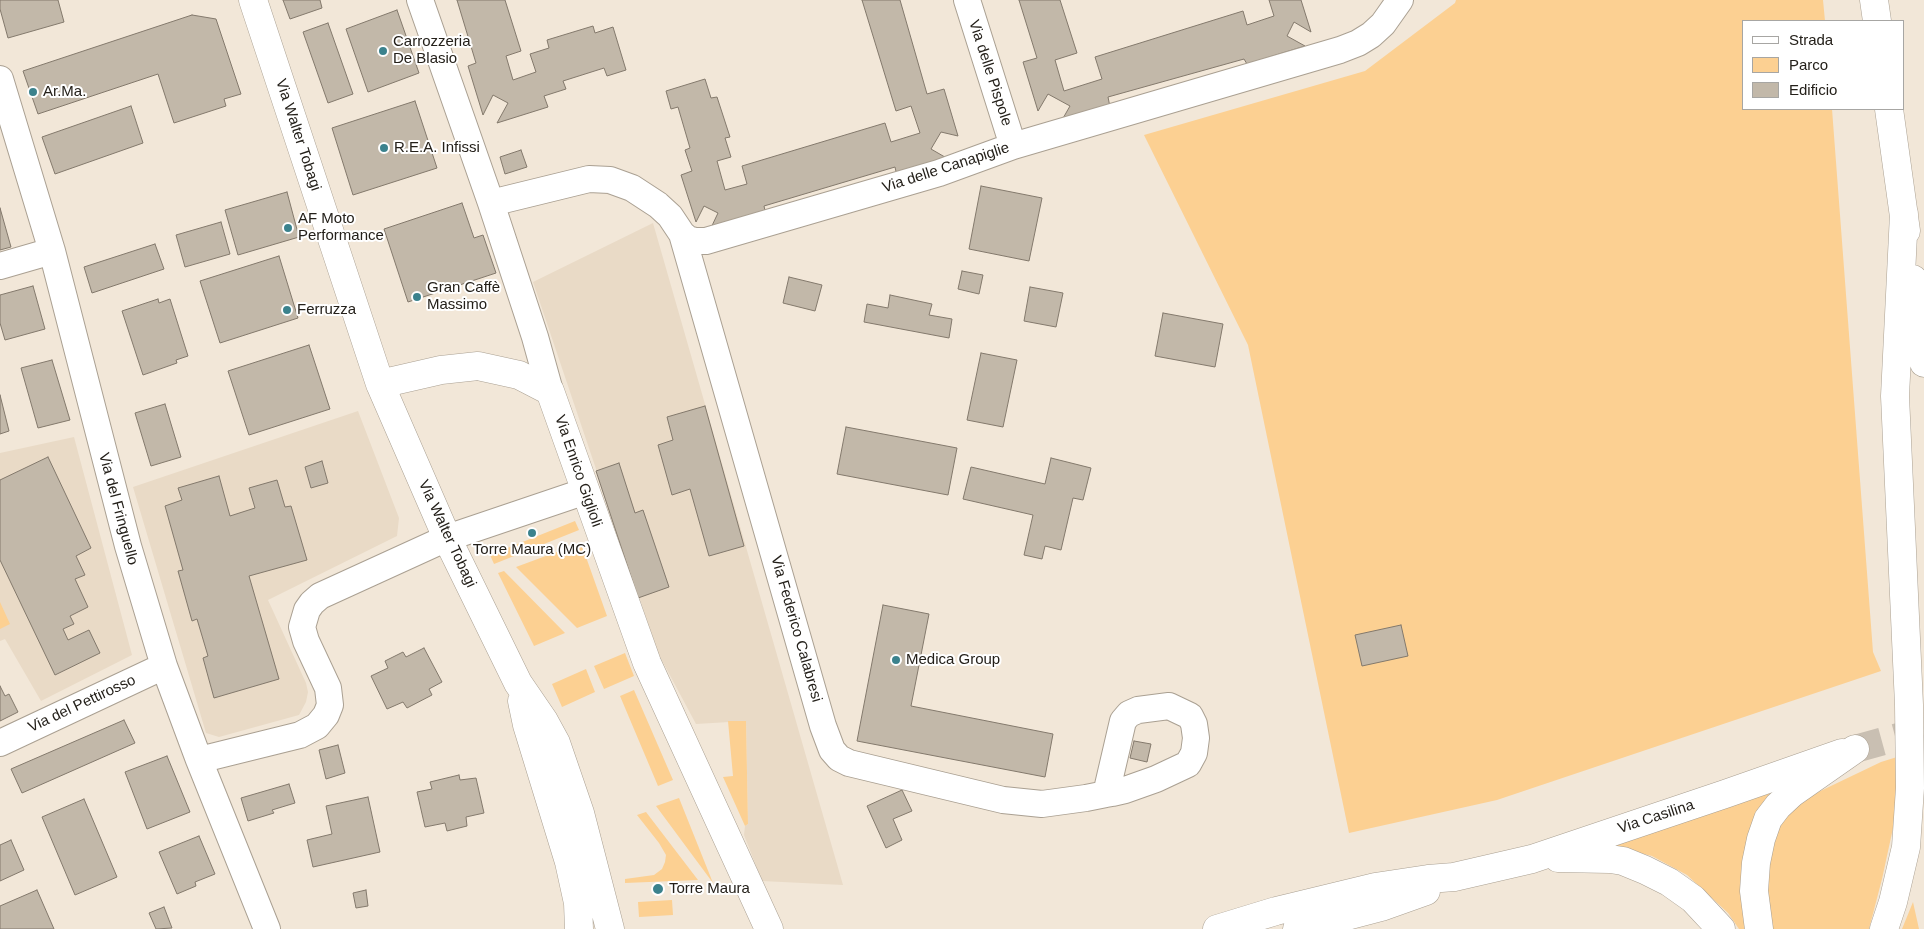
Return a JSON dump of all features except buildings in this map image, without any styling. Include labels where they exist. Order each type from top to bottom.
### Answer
[{"type":"main road","name":"Via Walter Tobagi","points":[[253,0],[380,384],[447,538],[518,683],[544,721],[556,743],[580,813],[610,929]]},
{"type":"main road","points":[[1874,0],[1877,20]]},
{"type":"main road","points":[[1889,110],[1924,363]]},
{"type":"main road","points":[[1884,929],[1893,902],[1906,847],[1910,788],[1909,714],[1895,396],[1904,214]]},
{"type":"main road","points":[[380,384],[441,370],[478,366],[518,375],[550,391]]},
{"type":"main road","name":"Via Enrico Giglioli","points":[[550,391],[647,663],[769,929]]},
{"type":"main road","name":"Via Walter Tobagi","points":[[518,683],[527,725],[569,862],[578,904],[579,929]]},
{"type":"main road","name":"Via Casilina","points":[[1297,929],[1401,900],[1454,877],[1532,859],[1855,749],[1783,800],[1768,819],[1756,863],[1754,891],[1759,929]]},
{"type":"main road","points":[[1532,859],[1602,858],[1633,865],[1657,875],[1681,890],[1700,906],[1721,929]]},
{"type":"main road","name":"Via Casilina","points":[[1217,929],[1276,911],[1375,887],[1428,878],[1454,877]]},
{"type":"street","name":"Via Enrico Giglioli","points":[[420,0],[491,203],[535,338],[550,391]]},
{"type":"street","name":"Via delle Pispole","points":[[967,0],[1013,146]]},
{"type":"street","name":"Via delle Canapiglie","points":[[682,234],[692,241],[708,240],[939,173],[1013,146],[1340,50],[1358,43],[1371,35],[1383,24],[1400,0]]},
{"type":"street","name":"Via del Fringuello","points":[[0,79],[52,251],[128,546],[164,666],[198,760],[267,929]]},
{"type":"street","points":[[491,203],[589,179],[610,180],[632,188],[658,205],[675,222],[682,234]]},
{"type":"street","name":"Via Federico Calabresi","points":[[682,234],[823,726],[832,750],[839,758],[848,763],[1015,802],[1042,804],[1106,794]]},
{"type":"street","points":[[0,266],[52,251]]},
{"type":"street","points":[[198,760],[300,735],[320,723],[326,715],[330,696],[303,634],[304,618],[312,603],[330,590],[447,538],[586,491]]},
{"type":"street","name":"Via del Pettirosso","points":[[0,743],[164,666]]},
{"type":"shaded area","points":[[653,223],[843,885],[762,881],[744,835],[745,826],[748,824],[746,721],[696,724],[658,653],[533,282]]},
{"type":"shaded area","points":[[358,411],[399,518],[397,536],[268,600],[306,683],[308,692],[306,702],[299,715],[219,737],[206,733],[133,487]]},
{"type":"shaded area","points":[[74,437],[132,655],[41,701],[5,639],[0,641],[0,453]]},
{"type":"green space","points":[[1456,0],[1823,0],[1825,20],[1742,20],[1742,110],[1832,110],[1873,652],[1881,671],[1497,800],[1349,833],[1248,345],[1144,135],[1365,71],[1455,3]]},
{"type":"green space","points":[[575,521],[579,530],[494,564],[490,555]]},
{"type":"green space","points":[[581,543],[607,616],[577,628],[516,567]]},
{"type":"green space","points":[[504,571],[565,633],[534,646],[498,573]]},
{"type":"green space","points":[[0,602],[10,624],[0,629]]},
{"type":"green space","points":[[625,653],[634,676],[604,689],[594,666]]},
{"type":"green space","points":[[586,669],[595,692],[562,707],[552,684]]},
{"type":"green space","points":[[634,690],[673,780],[658,786],[620,696]]},
{"type":"green space","points":[[728,721],[746,721],[748,824],[745,826],[723,777],[733,776]]},
{"type":"green space","points":[[1897,757],[1898,805],[1869,929],[1770,929],[1762,888],[1781,816],[1810,796],[1881,762]]},
{"type":"green space","points":[[1777,791],[1745,929],[1739,929],[1728,913],[1687,875],[1652,856],[1604,844]]},
{"type":"green space","points":[[679,798],[713,883],[656,806]]},
{"type":"green space","points":[[646,812],[698,880],[625,883],[625,879],[654,875],[662,869],[665,862],[666,855],[659,843],[637,815]]},
{"type":"green space","points":[[672,900],[673,915],[639,917],[638,902]]},
{"type":"green space","points":[[1913,902],[1919,929],[1902,929]]},
{"type":"tunnel","points":[[1855,749],[1924,730]]},
{"type":"place","name":"Carrozzeria De Blasio","points":[[383,51]]},
{"type":"place","name":"Ar.Ma.","points":[[33,92]]},
{"type":"place","name":"R.E.A. Infissi","points":[[384,148]]},
{"type":"place","name":"AF Moto Performance","points":[[288,228]]},
{"type":"place","name":"Gran Caffè Massimo","points":[[417,297]]},
{"type":"place","name":"Ferruzza","points":[[287,310]]},
{"type":"place","name":"Torre Maura (MC)","points":[[532,533]]},
{"type":"place","name":"Medica Group","points":[[896,660]]},
{"type":"place","name":"Torre Maura","points":[[658,889]]}]
